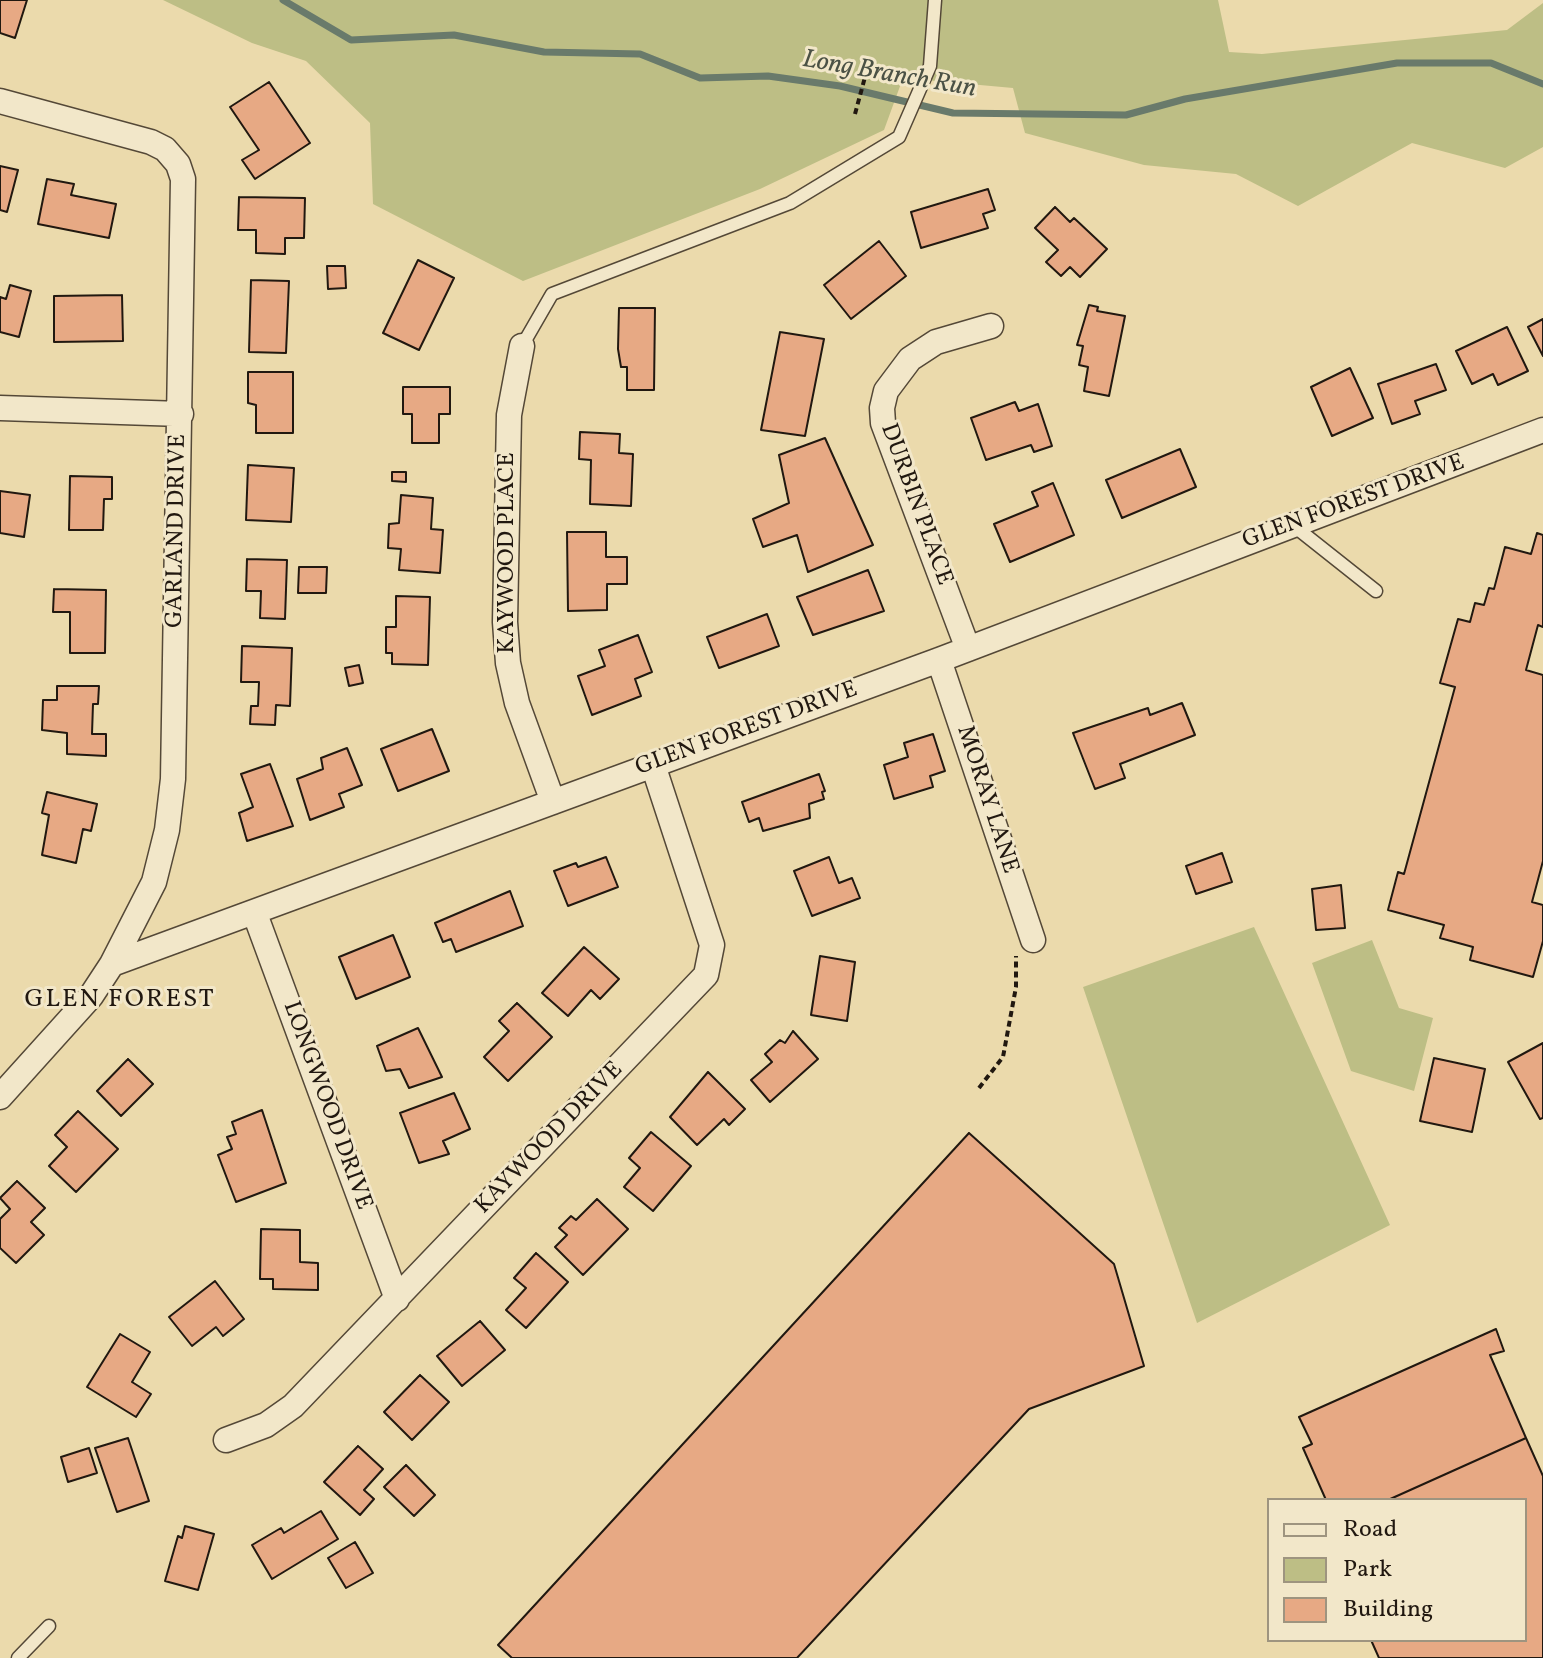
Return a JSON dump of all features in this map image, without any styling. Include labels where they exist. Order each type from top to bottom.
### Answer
[{"type":"street","name":"GARLAND DRIVE","points":[[0,101],[165,149],[178,164],[183,179],[173,779],[167,830],[154,882],[112,964]]},
{"type":"street","name":"DURBIN PLACE","points":[[968,649],[883,423],[882,408],[886,391],[910,359],[936,342],[991,326]]},
{"type":"street","name":"KAYWOOD PLACE","points":[[522,346],[509,415],[505,622],[508,663],[517,703],[553,802]]},
{"type":"street","points":[[0,408],[181,414]]},
{"type":"street","name":"GLEN FOREST DRIVE","points":[[112,964],[255,914],[939,660],[1543,430]]},
{"type":"street","name":"MORAY LANE","points":[[939,660],[1033,940]]},
{"type":"street","name":"KAYWOOD DRIVE","points":[[226,1440],[266,1425],[293,1406],[706,975],[721,963],[712,945],[653,765]]},
{"type":"street","name":"LONGWOOD DRIVE","points":[[255,914],[397,1299]]},
{"type":"street","points":[[0,1097],[91,996],[112,964]]},
{"type":"lane","points":[[522,346],[552,294],[790,203],[899,137],[930,66],[935,0]]},
{"type":"lane","points":[[1294,526],[1376,591]]},
{"type":"lane","points":[[18,1658],[49,1626]]},
{"type":"path","points":[[855,114],[868,66]]},
{"type":"path","points":[[979,1088],[1003,1057],[1016,987],[1016,950],[1033,940]]},
{"type":"green space","points":[[163,0],[1218,0],[1229,52],[1262,54],[1507,30],[1543,3],[1543,147],[1505,168],[1412,143],[1298,206],[1236,174],[1144,165],[1025,133],[1013,88],[903,78],[884,130],[760,189],[523,281],[373,204],[370,123],[306,61],[252,43]]},
{"type":"green space","points":[[1254,927],[1390,1225],[1197,1323],[1083,987]]},
{"type":"green space","points":[[1372,940],[1399,1008],[1433,1018],[1414,1091],[1351,1071],[1312,963]]},
{"type":"building","points":[[0,0],[27,0],[15,38],[0,33]]},
{"type":"building","points":[[269,82],[310,143],[255,179],[242,160],[259,150],[230,107]]},
{"type":"building","points":[[0,166],[18,170],[7,212],[0,210]]},
{"type":"building","points":[[47,179],[74,184],[71,195],[116,204],[109,238],[38,224]]},
{"type":"building","points":[[988,189],[995,210],[983,214],[988,228],[921,248],[911,212]]},
{"type":"building","points":[[239,197],[305,198],[304,238],[285,238],[285,254],[256,253],[256,230],[238,230]]},
{"type":"building","points":[[1055,207],[1070,222],[1074,218],[1107,249],[1080,277],[1070,267],[1061,276],[1046,262],[1058,250],[1035,228]]},
{"type":"building","points":[[879,241],[906,276],[851,319],[824,285]]},
{"type":"building","points":[[418,260],[454,278],[419,350],[383,333]]},
{"type":"building","points":[[327,266],[345,266],[346,288],[328,289]]},
{"type":"building","points":[[251,280],[289,281],[286,353],[249,352]]},
{"type":"building","points":[[10,285],[31,291],[19,337],[0,332],[0,297],[6,299]]},
{"type":"building","points":[[122,295],[123,341],[54,342],[54,296]]},
{"type":"building","points":[[1089,305],[1098,307],[1097,311],[1125,316],[1109,396],[1084,391],[1088,367],[1079,365],[1083,346],[1077,345]]},
{"type":"building","points":[[619,308],[655,308],[654,390],[627,390],[627,367],[621,367],[618,349]]},
{"type":"building","points":[[1543,319],[1543,356],[1528,327]]},
{"type":"building","points":[[1507,327],[1528,371],[1498,385],[1493,374],[1472,384],[1456,351]]},
{"type":"building","points":[[780,332],[824,339],[805,436],[761,430]]},
{"type":"building","points":[[1436,364],[1446,390],[1415,401],[1420,414],[1392,424],[1378,384]]},
{"type":"building","points":[[1350,368],[1373,418],[1332,436],[1311,387]]},
{"type":"building","points":[[248,372],[293,372],[293,433],[256,433],[256,405],[248,403]]},
{"type":"building","points":[[403,387],[450,387],[450,414],[439,414],[439,443],[412,443],[412,414],[403,414]]},
{"type":"building","points":[[1015,402],[1019,411],[1038,404],[1052,446],[1034,452],[1031,445],[986,460],[971,418]]},
{"type":"building","points":[[580,432],[620,434],[619,453],[633,454],[631,506],[590,504],[591,460],[579,459]]},
{"type":"building","points":[[825,438],[873,545],[808,572],[797,535],[763,547],[753,519],[789,503],[779,455]]},
{"type":"building","points":[[1180,449],[1196,487],[1122,518],[1106,480]]},
{"type":"building","points":[[248,465],[294,468],[291,522],[246,520]]},
{"type":"building","points":[[392,472],[406,472],[406,482],[392,481]]},
{"type":"building","points":[[70,476],[112,477],[112,499],[104,499],[103,530],[69,530]]},
{"type":"building","points":[[1053,483],[1074,535],[1010,562],[994,524],[1038,506],[1032,492]]},
{"type":"building","points":[[0,491],[30,495],[24,537],[0,533]]},
{"type":"building","points":[[401,495],[433,498],[431,529],[443,530],[440,573],[399,570],[401,549],[388,548],[389,524],[399,523]]},
{"type":"building","points":[[567,532],[606,532],[606,557],[627,557],[627,584],[607,584],[607,610],[568,611]]},
{"type":"building","points":[[1537,533],[1543,535],[1543,627],[1538,625],[1526,670],[1543,675],[1543,861],[1532,902],[1543,905],[1543,941],[1533,977],[1470,960],[1473,947],[1440,938],[1444,925],[1388,910],[1398,872],[1404,874],[1455,687],[1440,683],[1458,619],[1470,622],[1475,603],[1484,605],[1489,588],[1494,589],[1505,547],[1531,554]]},
{"type":"building","points":[[247,559],[287,560],[285,619],[260,618],[261,591],[246,591]]},
{"type":"building","points":[[299,567],[327,567],[326,593],[298,593]]},
{"type":"building","points":[[868,570],[884,611],[813,635],[797,597]]},
{"type":"building","points":[[54,589],[106,590],[105,653],[70,653],[70,612],[53,612]]},
{"type":"building","points":[[396,596],[430,597],[428,665],[392,664],[392,653],[386,653],[386,627],[396,627]]},
{"type":"building","points":[[767,614],[779,646],[719,668],[707,637]]},
{"type":"building","points":[[638,635],[652,672],[635,679],[641,696],[592,715],[578,676],[605,666],[599,650]]},
{"type":"building","points":[[242,646],[292,648],[290,706],[276,705],[275,725],[250,724],[251,706],[258,706],[259,682],[241,682]]},
{"type":"building","points":[[359,665],[363,683],[349,686],[345,668]]},
{"type":"building","points":[[57,686],[99,686],[98,704],[93,704],[92,734],[106,734],[106,756],[67,754],[67,733],[42,730],[43,700],[57,700]]},
{"type":"building","points":[[1182,703],[1195,735],[1120,764],[1125,778],[1095,789],[1073,733],[1148,708],[1150,715]]},
{"type":"building","points":[[432,729],[449,771],[398,791],[381,749]]},
{"type":"building","points":[[933,734],[945,771],[930,776],[933,787],[894,799],[884,765],[908,757],[904,743]]},
{"type":"building","points":[[347,748],[362,785],[339,794],[344,807],[310,820],[297,779],[323,769],[321,758]]},
{"type":"building","points":[[270,764],[293,826],[247,841],[239,813],[253,807],[241,774]]},
{"type":"building","points":[[819,774],[825,791],[822,792],[824,799],[809,804],[810,818],[763,831],[759,818],[749,822],[742,802]]},
{"type":"building","points":[[47,792],[97,804],[91,831],[83,829],[76,863],[42,855],[49,815],[42,813]]},
{"type":"building","points":[[1222,853],[1232,882],[1196,894],[1186,866]]},
{"type":"building","points":[[606,857],[618,887],[568,906],[554,871]]},
{"type":"building","points":[[829,857],[839,883],[852,878],[860,898],[812,916],[794,871]]},
{"type":"building","points":[[1341,885],[1345,928],[1316,930],[1312,889]]},
{"type":"building","points":[[510,891],[523,926],[456,952],[451,939],[443,942],[435,923]]},
{"type":"building","points":[[393,935],[410,977],[356,999],[339,957]]},
{"type":"building","points":[[584,947],[619,979],[600,999],[591,990],[568,1016],[542,993]]},
{"type":"building","points":[[820,956],[855,962],[847,1021],[811,1015]]},
{"type":"building","points":[[517,1003],[552,1037],[508,1081],[484,1057],[509,1031],[499,1021]]},
{"type":"building","points":[[418,1028],[442,1077],[409,1088],[400,1069],[386,1071],[377,1046]]},
{"type":"building","points":[[793,1031],[818,1059],[770,1102],[751,1080],[772,1062],[765,1054],[780,1040],[785,1043]]},
{"type":"building","points":[[1543,1043],[1543,1118],[1540,1119],[1508,1062]]},
{"type":"building","points":[[1434,1058],[1485,1069],[1472,1132],[1420,1121]]},
{"type":"building","points":[[128,1059],[153,1084],[121,1116],[97,1091]]},
{"type":"building","points":[[708,1072],[745,1109],[729,1125],[724,1119],[697,1145],[670,1117]]},
{"type":"building","points":[[454,1093],[470,1129],[443,1141],[449,1154],[419,1163],[400,1113]]},
{"type":"building","points":[[262,1110],[286,1183],[236,1202],[218,1155],[232,1149],[227,1137],[236,1134],[232,1122]]},
{"type":"building","points":[[78,1111],[118,1149],[76,1192],[49,1166],[67,1147],[55,1135]]},
{"type":"building","points":[[651,1132],[691,1166],[653,1211],[624,1187],[640,1168],[629,1158]]},
{"type":"building","points":[[969,1133],[1114,1264],[1144,1366],[1029,1409],[797,1658],[512,1658],[498,1645]]},
{"type":"building","points":[[17,1181],[45,1208],[31,1222],[44,1235],[16,1263],[0,1248],[0,1219],[10,1209],[0,1198]]},
{"type":"building","points":[[597,1199],[628,1229],[583,1275],[555,1247],[567,1235],[559,1228],[571,1216],[576,1220]]},
{"type":"building","points":[[261,1229],[300,1230],[300,1262],[318,1263],[318,1290],[273,1289],[273,1279],[260,1279]]},
{"type":"building","points":[[536,1253],[568,1282],[526,1328],[506,1310],[526,1288],[514,1278]]},
{"type":"building","points":[[215,1281],[244,1319],[223,1336],[216,1327],[192,1346],[169,1317]]},
{"type":"building","points":[[480,1321],[505,1350],[462,1386],[437,1356]]},
{"type":"building","points":[[1496,1329],[1504,1351],[1490,1355],[1526,1438],[1392,1498],[1325,1498],[1303,1448],[1312,1444],[1299,1417]]},
{"type":"building","points":[[120,1334],[150,1352],[132,1382],[151,1394],[136,1417],[87,1387]]},
{"type":"building","points":[[420,1375],[449,1402],[412,1440],[384,1412]]},
{"type":"building","points":[[128,1438],[149,1501],[117,1512],[95,1448]]},
{"type":"building","points":[[1526,1438],[1543,1476],[1543,1658],[1379,1658],[1372,1642],[1527,1642],[1527,1498],[1392,1498]]},
{"type":"building","points":[[358,1446],[383,1469],[364,1490],[374,1499],[360,1515],[324,1482]]},
{"type":"building","points":[[89,1448],[97,1473],[68,1482],[61,1457]]},
{"type":"building","points":[[406,1465],[435,1495],[414,1516],[384,1487]]},
{"type":"building","points":[[321,1511],[338,1539],[272,1579],[252,1545],[281,1528],[284,1533]]},
{"type":"building","points":[[185,1526],[214,1534],[198,1590],[165,1581],[178,1536],[182,1538]]},
{"type":"building","points":[[355,1542],[373,1573],[346,1588],[328,1558]]},
{"type":"waterway","name":"Long Branch Run","points":[[283,0],[351,40],[454,35],[544,52],[640,54],[700,78],[768,76],[840,86],[953,113],[1126,115],[1185,99],[1397,63],[1491,63],[1543,84]]},
{"type":"district","name":"GLEN FOREST","points":[[120,1001]]}]
